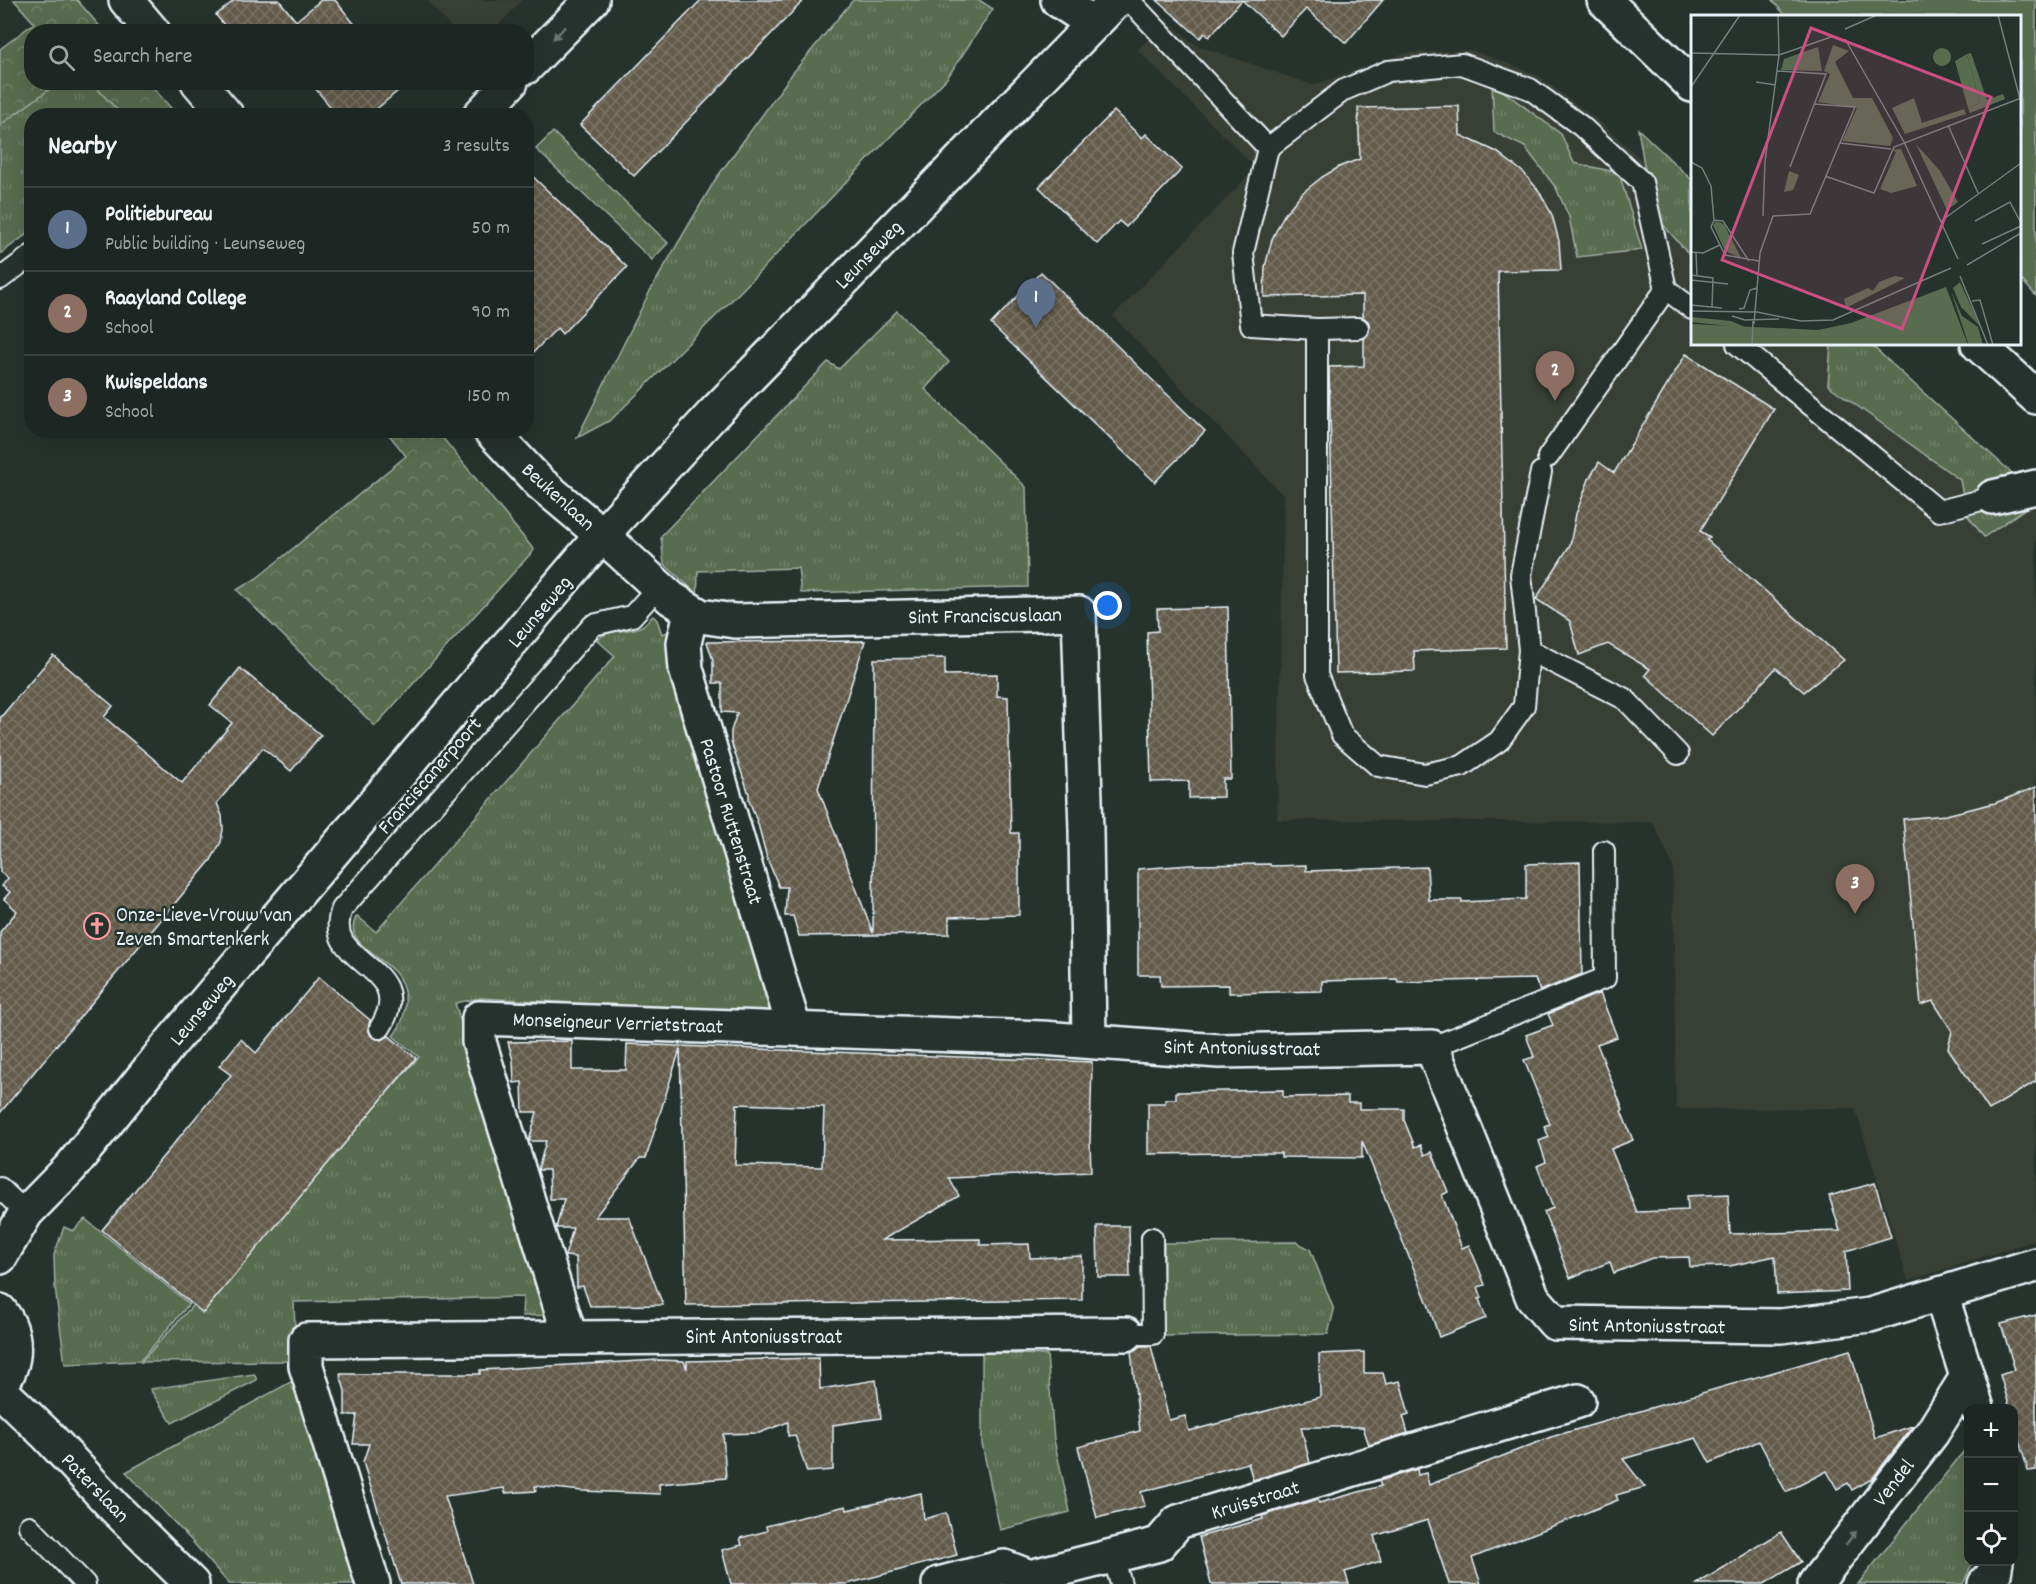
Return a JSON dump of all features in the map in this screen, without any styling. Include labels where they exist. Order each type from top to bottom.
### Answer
[{"type":"street","points":[[126,0],[146,24]]},
{"type":"street","points":[[534,59],[592,0]]},
{"type":"street","points":[[1058,0],[1093,23]]},
{"type":"street","name":"Leunseweg","points":[[0,1257],[26,1213],[71,1167],[169,1045],[602,535],[713,414],[1118,0]]},
{"type":"street","points":[[1604,0],[1691,84]]},
{"type":"street","points":[[204,90],[216,108]]},
{"type":"street","points":[[487,108],[503,90]]},
{"type":"street","points":[[1979,345],[2036,397]]},
{"type":"street","name":"Beukenlaan","points":[[498,438],[540,483],[602,535]]},
{"type":"street","points":[[1993,497],[2036,487]]},
{"type":"street","name":"Sint Franciscuslaan","points":[[602,535],[658,587],[691,612],[709,619],[735,621],[1079,613],[1089,1040]]},
{"type":"street","name":"Pastoor Ruttenstraat","points":[[691,612],[684,643],[687,669],[794,1028]]},
{"type":"street","name":"Monseigneur Verrietstraat","points":[[570,1337],[479,1042],[479,1018],[1089,1040]]},
{"type":"street","name":"Sint Antoniusstraat","points":[[1089,1040],[1219,1051],[1432,1047],[1533,1298],[1556,1323],[1781,1326],[1870,1315],[2036,1265]]},
{"type":"street","points":[[1941,1294],[1976,1404]]},
{"type":"street","points":[[0,1311],[10,1328],[14,1351],[9,1371],[0,1385]]},
{"type":"street","name":"Sint Antoniusstraat","points":[[373,1584],[306,1366],[306,1340],[1126,1334]]},
{"type":"street","name":"Vendel","points":[[1815,1584],[1932,1432],[1966,1377]]},
{"type":"street","name":"Paterslaan","points":[[0,1390],[192,1584]]},
{"type":"street","name":"Kruisstraat","points":[[939,1584],[1004,1567],[1030,1578],[1117,1570],[1159,1544],[1178,1522],[1578,1401]]},
{"type":"street","points":[[1985,1584],[1994,1574],[1995,1566]]},
{"type":"lane","points":[[1129,0],[1268,148]]},
{"type":"lane","points":[[1358,328],[1317,329],[1251,325],[1243,253],[1268,148],[1344,90],[1388,71],[1462,64],[1530,89],[1581,126],[1642,182],[1666,289],[1691,308]]},
{"type":"lane","points":[[0,279],[24,261]]},
{"type":"lane","points":[[1317,329],[1317,675],[1342,735],[1378,766],[1425,774],[1462,766],[1498,741],[1524,706],[1529,650],[1521,575],[1544,465],[1666,289]]},
{"type":"lane","points":[[1738,345],[1939,511],[1993,497]]},
{"type":"lane","name":"Franciscanerpoort","points":[[380,1028],[388,1016],[391,1004],[389,991],[377,973],[350,952],[343,940],[339,918],[342,909],[593,625],[632,615],[658,587]]},
{"type":"lane","points":[[1529,650],[1625,699],[1678,754]]},
{"type":"lane","name":"Sint Antoniusstraat","points":[[1432,1047],[1605,978],[1605,851]]},
{"type":"lane","points":[[0,1188],[26,1213]]},
{"type":"lane","name":"Sint Antoniusstraat","points":[[1126,1334],[1153,1334],[1152,1238]]},
{"type":"lane","points":[[29,1526],[85,1584]]},
{"type":"shaded area","points":[[427,0],[522,0],[500,24],[448,24]]},
{"type":"shaded area","points":[[1166,19],[1196,45],[1313,85],[1405,53],[1472,50],[1537,75],[1600,122],[1691,203],[1691,345],[1852,345],[2036,496],[2036,1240],[1908,1281],[1855,1108],[1676,1109],[1673,866],[1653,822],[1277,820],[1284,496],[1113,316],[1256,168],[1138,50]]},
{"type":"green space","points":[[14,0],[77,0],[98,24],[33,24]]},
{"type":"green space","points":[[853,0],[979,0],[993,9],[947,78],[740,292],[611,420],[577,438],[650,291],[715,180],[792,74]]},
{"type":"green space","points":[[1772,0],[2036,0],[2036,296],[2021,279],[2021,15],[1785,15]]},
{"type":"green space","points":[[24,31],[24,90],[48,90],[0,125],[0,49]]},
{"type":"green space","points":[[1492,83],[1561,134],[1574,163],[1619,173],[1642,250],[1577,257],[1569,217],[1556,188],[1525,147],[1494,132]]},
{"type":"green space","points":[[48,90],[99,90],[115,108],[24,108],[24,236],[0,254],[0,125]]},
{"type":"green space","points":[[99,90],[155,90],[171,108],[115,108]]},
{"type":"green space","points":[[1638,129],[1691,179],[1691,257],[1652,212]]},
{"type":"green space","points":[[553,132],[668,243],[652,260],[536,149]]},
{"type":"green space","points":[[897,311],[949,362],[925,389],[1026,487],[1028,587],[801,593],[798,568],[698,571],[697,603],[693,590],[664,564],[661,536],[828,362],[839,369]]},
{"type":"green space","points":[[1831,345],[1871,345],[2036,495],[2036,501],[1984,537],[1967,515],[1960,480],[1828,385]]},
{"type":"green space","points":[[392,438],[443,438],[534,550],[375,726],[237,590],[257,578],[406,456]]},
{"type":"green space","points":[[653,616],[662,634],[673,630],[776,1014],[481,998],[455,1003],[549,1315],[522,1316],[523,1297],[294,1302],[296,1361],[141,1362],[419,1057],[393,1036],[404,1013],[403,989],[391,968],[359,942],[354,934],[353,926],[357,916],[376,932],[615,656],[597,640],[607,633],[642,626]]},
{"type":"green space","points":[[85,1219],[189,1304],[140,1361],[65,1364],[55,1287],[54,1255],[64,1227],[73,1231]]},
{"type":"green space","points":[[1296,1242],[1310,1249],[1334,1310],[1328,1334],[1163,1336],[1164,1243]]},
{"type":"green space","points":[[982,1353],[1047,1355],[1054,1440],[1070,1512],[1000,1530],[982,1444]]},
{"type":"green space","points":[[254,1374],[257,1380],[172,1423],[150,1389]]},
{"type":"green space","points":[[298,1378],[361,1584],[229,1584],[191,1540],[126,1472]]},
{"type":"green space","points":[[1964,1451],[1964,1566],[1971,1566],[1963,1584],[1858,1584]]},
{"type":"building","points":[[235,0],[279,0],[296,21],[321,0],[335,0],[354,24],[223,24],[216,15]]},
{"type":"building","points":[[701,0],[804,0],[634,176],[580,125]]},
{"type":"building","points":[[1157,0],[1242,0],[1209,37],[1205,33],[1200,38]]},
{"type":"building","points":[[1242,0],[1383,0],[1346,43],[1306,9],[1281,36]]},
{"type":"building","points":[[317,90],[399,90],[378,108],[331,108]]},
{"type":"building","points":[[1459,106],[1460,135],[1497,152],[1524,173],[1539,191],[1552,215],[1559,241],[1561,270],[1498,271],[1506,648],[1414,651],[1415,671],[1336,673],[1329,367],[1364,366],[1364,339],[1370,327],[1368,321],[1363,317],[1363,295],[1264,297],[1265,267],[1272,239],[1284,215],[1301,194],[1322,177],[1341,166],[1360,159],[1358,108]]},
{"type":"building","points":[[1114,111],[1142,138],[1146,134],[1182,169],[1126,227],[1119,221],[1097,244],[1039,187]]},
{"type":"building","points":[[534,178],[627,267],[562,334],[557,328],[534,352]]},
{"type":"building","points":[[1041,272],[1205,431],[1155,482],[991,324]]},
{"type":"building","points":[[1686,354],[1774,409],[1700,531],[1710,537],[1707,540],[1844,660],[1804,692],[1776,668],[1712,736],[1645,675],[1650,669],[1608,644],[1579,655],[1570,621],[1536,599],[1570,545],[1576,514],[1589,479],[1599,462],[1614,473]]},
{"type":"building","points":[[1228,607],[1231,779],[1223,779],[1223,797],[1189,798],[1189,781],[1151,782],[1147,632],[1158,631],[1157,609]]},
{"type":"building","points":[[865,641],[818,788],[873,933],[874,659],[945,658],[945,675],[997,674],[997,696],[1008,697],[1011,833],[1019,833],[1019,915],[949,917],[949,934],[799,936],[793,916],[785,916],[787,887],[779,887],[767,858],[731,742],[731,731],[737,713],[722,712],[722,683],[713,683],[713,660],[707,642]]},
{"type":"building","name":"Onze-Lieve-Vrouw van Zeven Smartenkerk","points":[[53,655],[113,706],[104,717],[182,783],[232,723],[210,705],[240,668],[321,735],[291,771],[263,748],[217,803],[222,816],[223,829],[221,842],[211,860],[0,1113],[0,932],[17,911],[4,899],[10,892],[2,886],[8,878],[0,872],[0,718]]},
{"type":"building","points":[[2036,787],[2036,1081],[1989,1110],[1948,1048],[1952,1031],[1933,1001],[1921,1005],[1903,819],[1946,815],[1995,803]]},
{"type":"building","points":[[1580,862],[1582,974],[1540,991],[1535,979],[1398,982],[1397,979],[1322,981],[1322,991],[1229,993],[1229,985],[1161,986],[1160,975],[1138,975],[1138,869],[1190,865],[1270,864],[1271,866],[1306,865],[1306,871],[1427,867],[1429,900],[1462,900],[1462,902],[1526,899],[1526,864]]},
{"type":"building","points":[[319,977],[370,1020],[368,1029],[371,1036],[381,1040],[389,1036],[416,1058],[203,1313],[102,1230],[231,1075],[219,1066],[241,1039],[256,1053]]},
{"type":"building","points":[[1600,993],[1617,1037],[1597,1044],[1633,1140],[1611,1149],[1637,1212],[1688,1210],[1687,1196],[1728,1194],[1730,1234],[1840,1231],[1829,1196],[1875,1183],[1891,1237],[1846,1251],[1848,1291],[1777,1294],[1775,1256],[1730,1266],[1690,1267],[1689,1257],[1652,1258],[1614,1273],[1610,1262],[1570,1278],[1544,1212],[1553,1208],[1537,1166],[1546,1162],[1539,1141],[1549,1137],[1544,1126],[1550,1124],[1524,1060],[1534,1057],[1526,1035],[1553,1025],[1548,1014]]},
{"type":"building","points":[[572,1041],[572,1070],[626,1070],[627,1044],[1092,1062],[1091,1172],[949,1178],[959,1196],[882,1240],[980,1239],[980,1245],[1029,1244],[1030,1258],[1082,1256],[1082,1300],[686,1305],[680,1049],[646,1158],[640,1158],[595,1217],[629,1217],[663,1305],[590,1306],[583,1286],[577,1287],[576,1257],[565,1256],[573,1228],[556,1228],[564,1199],[550,1199],[549,1170],[538,1170],[546,1141],[529,1141],[537,1112],[523,1112],[522,1082],[514,1083],[513,1060],[508,1042]],"holes":[[[737,1104],[824,1107],[822,1167],[735,1165]]]},
{"type":"building","points":[[1283,1090],[1283,1097],[1348,1096],[1348,1103],[1359,1103],[1359,1109],[1404,1109],[1404,1120],[1415,1147],[1421,1145],[1425,1155],[1432,1152],[1448,1192],[1442,1195],[1462,1248],[1469,1245],[1479,1269],[1485,1285],[1478,1287],[1482,1298],[1479,1299],[1486,1318],[1439,1337],[1428,1304],[1362,1141],[1362,1158],[1281,1157],[1281,1153],[1148,1154],[1148,1103],[1165,1103],[1165,1099],[1176,1099],[1176,1092]]},
{"type":"building","points":[[1097,1226],[1129,1226],[1130,1277],[1098,1277]]},
{"type":"building","points":[[2036,1315],[2036,1470],[2028,1471],[2018,1438],[2018,1404],[2009,1404],[2000,1375],[2015,1370],[2001,1324]]},
{"type":"building","points":[[1140,1346],[1151,1346],[1169,1420],[1185,1416],[1189,1431],[1320,1397],[1319,1354],[1364,1352],[1364,1373],[1383,1373],[1386,1384],[1400,1381],[1409,1414],[1403,1416],[1408,1433],[1369,1445],[1363,1427],[1301,1427],[1310,1463],[1253,1480],[1248,1463],[1141,1492],[1145,1506],[1097,1518],[1078,1447],[1140,1431],[1131,1351]]},
{"type":"building","points":[[1850,1350],[1875,1438],[1913,1426],[1872,1479],[1852,1490],[1848,1483],[1837,1489],[1827,1471],[1786,1492],[1759,1441],[1710,1463],[1696,1438],[1623,1459],[1645,1487],[1616,1495],[1618,1500],[1472,1558],[1481,1584],[1449,1584],[1428,1520],[1374,1536],[1381,1561],[1345,1572],[1349,1584],[1211,1584],[1199,1537],[1263,1519],[1262,1516],[1318,1499],[1319,1503],[1381,1486],[1379,1481],[1417,1469],[1418,1475],[1426,1473],[1429,1485],[1551,1437]]},
{"type":"building","points":[[819,1358],[820,1389],[876,1380],[881,1418],[833,1425],[833,1470],[807,1472],[795,1435],[788,1436],[788,1422],[759,1433],[723,1434],[726,1478],[659,1484],[660,1494],[582,1491],[535,1486],[536,1491],[505,1493],[504,1488],[445,1496],[473,1584],[401,1584],[363,1462],[369,1444],[353,1444],[357,1415],[345,1415],[345,1391],[340,1374],[480,1374],[480,1370],[659,1360],[684,1361],[687,1369],[687,1361]]},
{"type":"building","points":[[921,1493],[924,1519],[946,1513],[957,1555],[847,1584],[731,1584],[722,1550],[742,1545],[740,1538],[767,1531],[766,1526],[846,1506],[847,1510]]},
{"type":"building","points":[[1781,1532],[1801,1562],[1764,1584],[1697,1584]]},
{"type":"place","name":"Politiebureau","points":[[1036,328]]},
{"type":"place","name":"Raayland College","points":[[1555,401]]},
{"type":"place","name":"Kwispeldans","points":[[1855,914]]},
{"type":"place","name":"Onze-Lieve-Vrouw van Zeven Smartenkerk","points":[[97,926]]}]
